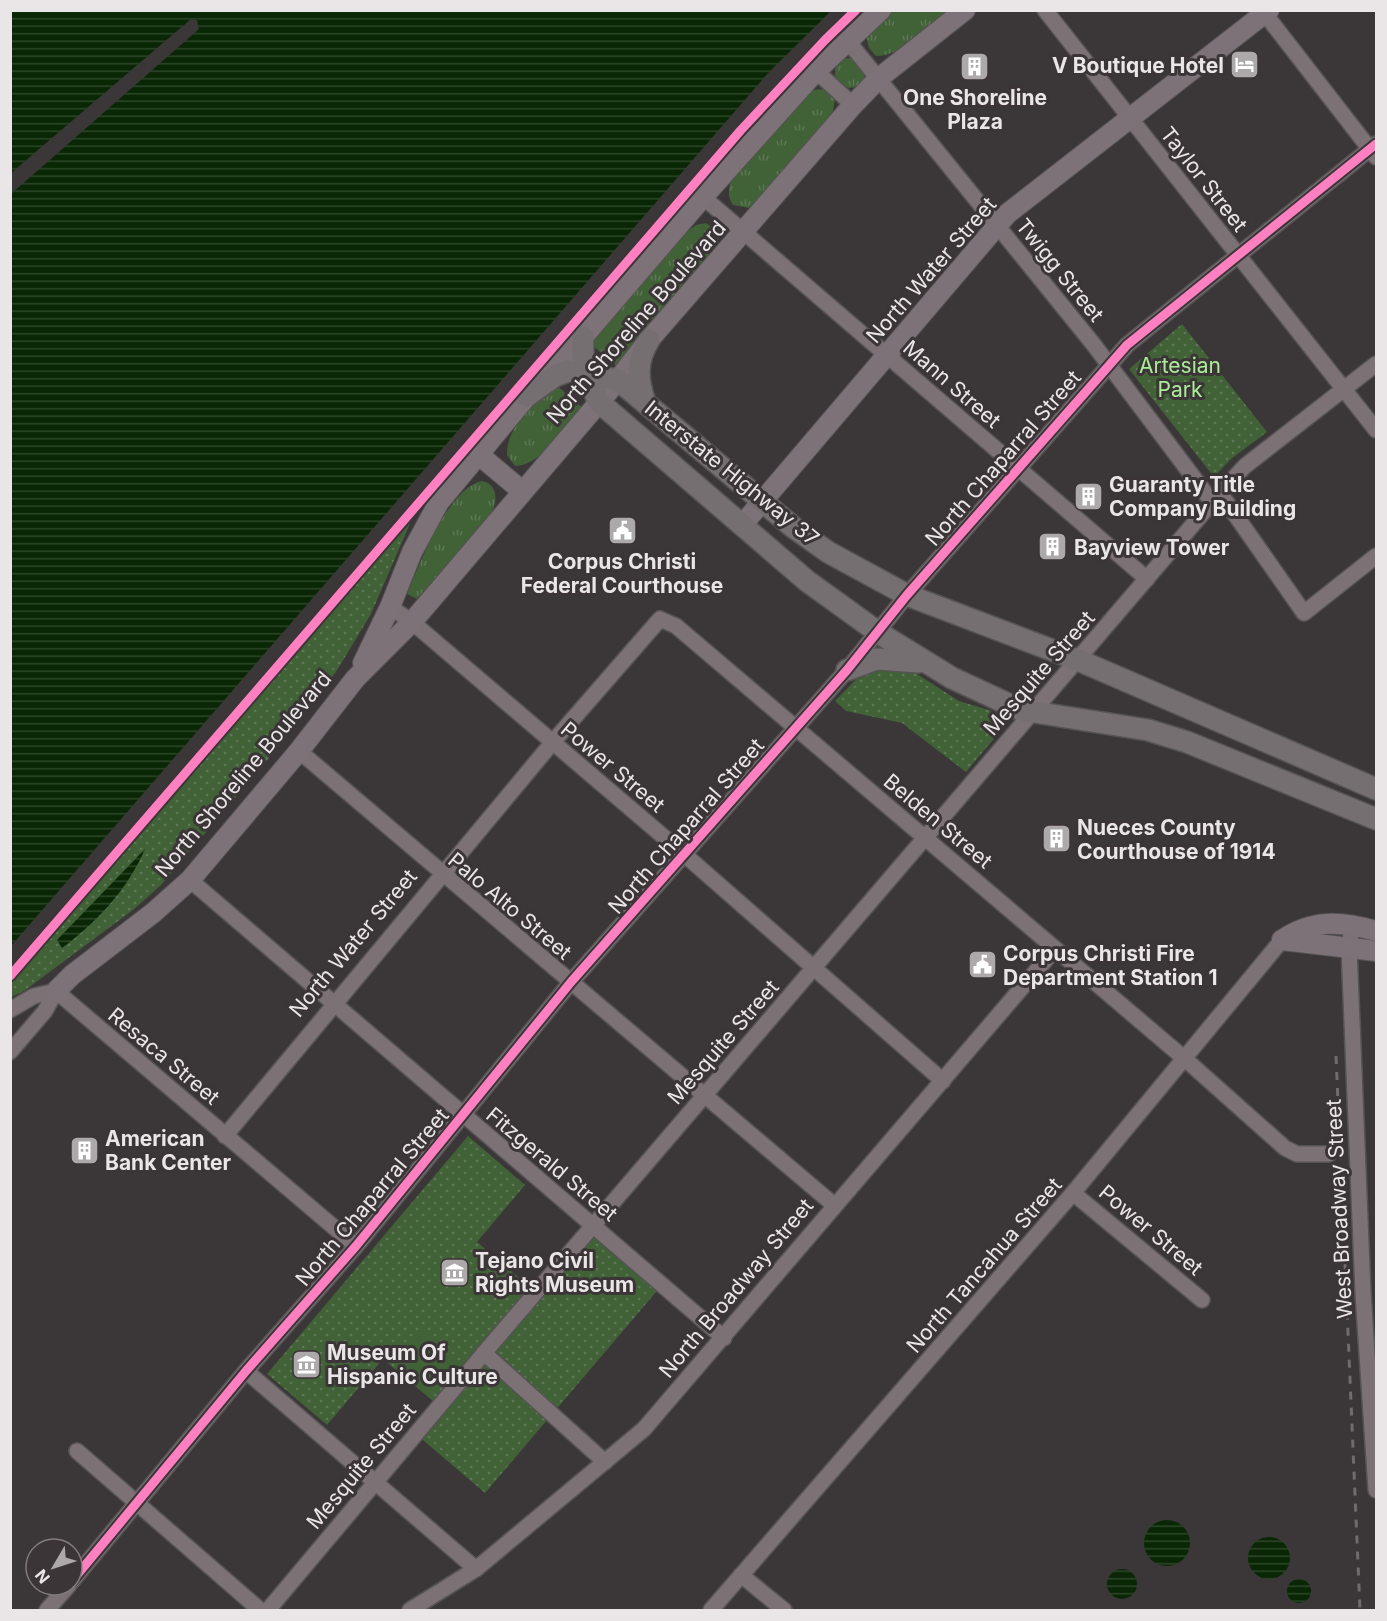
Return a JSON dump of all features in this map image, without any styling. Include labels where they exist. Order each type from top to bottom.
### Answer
[{"type":"highway","name":"Interstate Highway 37","points":[[583,338],[581,360],[584,372],[599,402],[807,581],[879,633],[952,678],[1030,710],[1148,730],[1188,742],[1377,819]]},
{"type":"highway","points":[[645,402],[639,384],[638,367],[649,340]]},
{"type":"highway","name":"Interstate Highway 37","points":[[527,396],[555,376],[568,371],[619,379],[793,527],[828,552],[907,595],[1078,660],[1377,789]]},
{"type":"highway","points":[[847,670],[877,659],[926,662]]},
{"type":"main road","name":"North Shoreline Boulevard","points":[[355,679],[390,607],[412,552],[439,502],[527,396],[583,338],[703,197],[816,71],[881,10]]},
{"type":"main road","name":"North Shoreline Boulevard","points":[[56,991],[72,975],[153,913],[190,880],[299,752],[355,679],[412,621],[619,379],[649,340],[853,105],[879,78],[965,10]]},
{"type":"main road","name":"North Water Street","points":[[743,524],[888,357],[1007,214],[1265,12]]},
{"type":"main road","points":[[478,454],[522,491]]},
{"type":"main road","points":[[1282,940],[1314,924],[1352,926],[1377,931]]},
{"type":"main road","points":[[1282,940],[1377,951]]},
{"type":"street","name":"Taylor Street","points":[[1045,10],[1377,430]]},
{"type":"street","points":[[1265,12],[1374,150]]},
{"type":"street","name":"Twigg Street","points":[[847,40],[1216,498],[1304,613],[1377,556]]},
{"type":"street","points":[[816,71],[853,105]]},
{"type":"street","name":"North Chaparral Street","points":[[84,1567],[246,1371],[356,1246],[571,982],[796,729],[879,633],[907,595],[1127,345],[1374,150]]},
{"type":"street","name":"Mann Street","points":[[703,197],[1147,579]]},
{"type":"street","name":"Mesquite Street","points":[[268,1611],[484,1353],[926,837],[1030,710],[1078,660],[1216,498],[1245,466],[1377,364]]},
{"type":"street","name":"Power Street","points":[[390,607],[412,621],[685,855],[943,1082]]},
{"type":"street","name":"Belden Street","points":[[660,619],[676,626],[926,837],[1285,1148],[1297,1154],[1329,1154]]},
{"type":"street","name":"North Water Street","points":[[225,1136],[552,743],[660,619]]},
{"type":"street","name":"Palo Alto Street","points":[[299,752],[834,1205]]},
{"type":"street","name":"Fitzgerald Street","points":[[190,880],[724,1338]]},
{"type":"street","name":"West Broadway Street","points":[[1352,926],[1349,948],[1370,1293],[1377,1490]]},
{"type":"street","name":"North Tancahua Street","points":[[711,1611],[1073,1193],[1282,940]]},
{"type":"street","name":"North Broadway Street","points":[[410,1611],[476,1569],[644,1428],[724,1338],[834,1205],[943,1082],[1055,950]]},
{"type":"street","name":"North Shoreline Boulevard","points":[[10,1010],[33,996],[56,991]]},
{"type":"street","name":"North Shoreline Boulevard","points":[[10,1052],[45,1011],[56,991]]},
{"type":"street","name":"Resaca Street","points":[[56,991],[356,1246]]},
{"type":"street","name":"Power Street","points":[[1073,1193],[1202,1300]]},
{"type":"street","points":[[484,1353],[605,1462]]},
{"type":"street","points":[[246,1371],[476,1569]]},
{"type":"street","points":[[77,1451],[136,1505],[190,1548],[260,1611]]},
{"type":"street","points":[[741,1575],[784,1611]]},
{"type":"street","points":[[47,1611],[59,1597]]},
{"type":"green space","points":[[889,11],[947,11],[905,46],[886,55],[876,56],[869,48],[866,35]]},
{"type":"green space","points":[[850,58],[856,59],[864,67],[864,79],[856,87],[850,88],[844,87],[836,79],[835,73],[836,67],[844,59]]},
{"type":"green space","points":[[812,90],[830,91],[835,99],[831,122],[761,201],[749,208],[733,205],[729,186],[733,174],[801,97]]},
{"type":"green space","points":[[706,223],[718,231],[719,244],[712,258],[618,367],[592,345],[594,339],[685,233],[696,225]]},
{"type":"green space","name":"Artesian Park","points":[[1182,324],[1267,432],[1231,459],[1214,477],[1129,369]]},
{"type":"green space","points":[[555,384],[583,408],[544,452],[525,464],[515,466],[507,455],[511,434],[531,408]]},
{"type":"green space","points":[[482,481],[494,489],[495,504],[491,514],[417,599],[407,594],[427,546],[447,512],[458,497]]},
{"type":"green space","points":[[418,505],[371,614],[336,672],[268,759],[161,885],[133,910],[24,991],[11,997],[11,980]]},
{"type":"green space","points":[[903,665],[959,701],[1012,717],[966,772],[902,723],[846,711],[835,701],[864,671]]},
{"type":"green space","points":[[468,1136],[525,1185],[477,1242],[531,1288],[583,1228],[657,1291],[485,1493],[417,1435],[440,1407],[383,1359],[327,1425],[267,1374]]},
{"type":"green space","points":[[420,1330],[458,1362],[431,1395],[393,1363]]},
{"type":"shaded area","points":[[11,11],[831,11],[769,72],[11,946]]},
{"type":"shaded area","points":[[145,849],[130,878],[110,904],[88,927],[62,948],[57,940]]},
{"type":"shaded area","points":[[1167,1520],[1183,1527],[1190,1543],[1183,1559],[1167,1566],[1151,1559],[1144,1543],[1151,1527]]},
{"type":"shaded area","points":[[1269,1537],[1277,1538],[1284,1543],[1289,1550],[1289,1566],[1284,1573],[1277,1578],[1269,1579],[1261,1578],[1254,1573],[1249,1566],[1248,1558],[1249,1550],[1254,1543],[1261,1538]]},
{"type":"shaded area","points":[[1122,1569],[1133,1573],[1137,1584],[1133,1595],[1122,1599],[1111,1595],[1107,1584],[1111,1573]]},
{"type":"shaded area","points":[[1299,1579],[1308,1582],[1311,1591],[1308,1600],[1299,1603],[1290,1600],[1287,1591],[1290,1582]]},
{"type":"pier","points":[[191,19],[197,20],[199,29],[11,194],[11,173]]},
{"type":"railway","points":[[1336,1056],[1360,1610]]},
{"type":"cycle path","points":[[10,976],[741,130],[856,10]]},
{"type":"cycle path","points":[[84,1567],[246,1371],[356,1246],[571,982],[847,670],[907,595],[1127,345],[1376,144]]},
{"type":"place","name":"V Boutique Hotel","points":[[1245,65]]},
{"type":"place","name":"One Shoreline Plaza","points":[[975,66]]},
{"type":"place","name":"Guaranty Title Company Building","points":[[1088,496]]},
{"type":"place","name":"Corpus Christi Federal Courthouse","points":[[622,530]]},
{"type":"place","name":"Bayview Tower","points":[[1053,547]]},
{"type":"place","name":"Nueces County Courthouse of 1914","points":[[1056,839]]},
{"type":"place","name":"Corpus Christi Fire Department Station 1","points":[[982,965]]},
{"type":"place","name":"American Bank Center","points":[[84,1150]]},
{"type":"place","name":"Tejano Civil Rights Museum","points":[[454,1272]]},
{"type":"place","name":"Museum Of Hispanic Culture","points":[[306,1364]]}]
